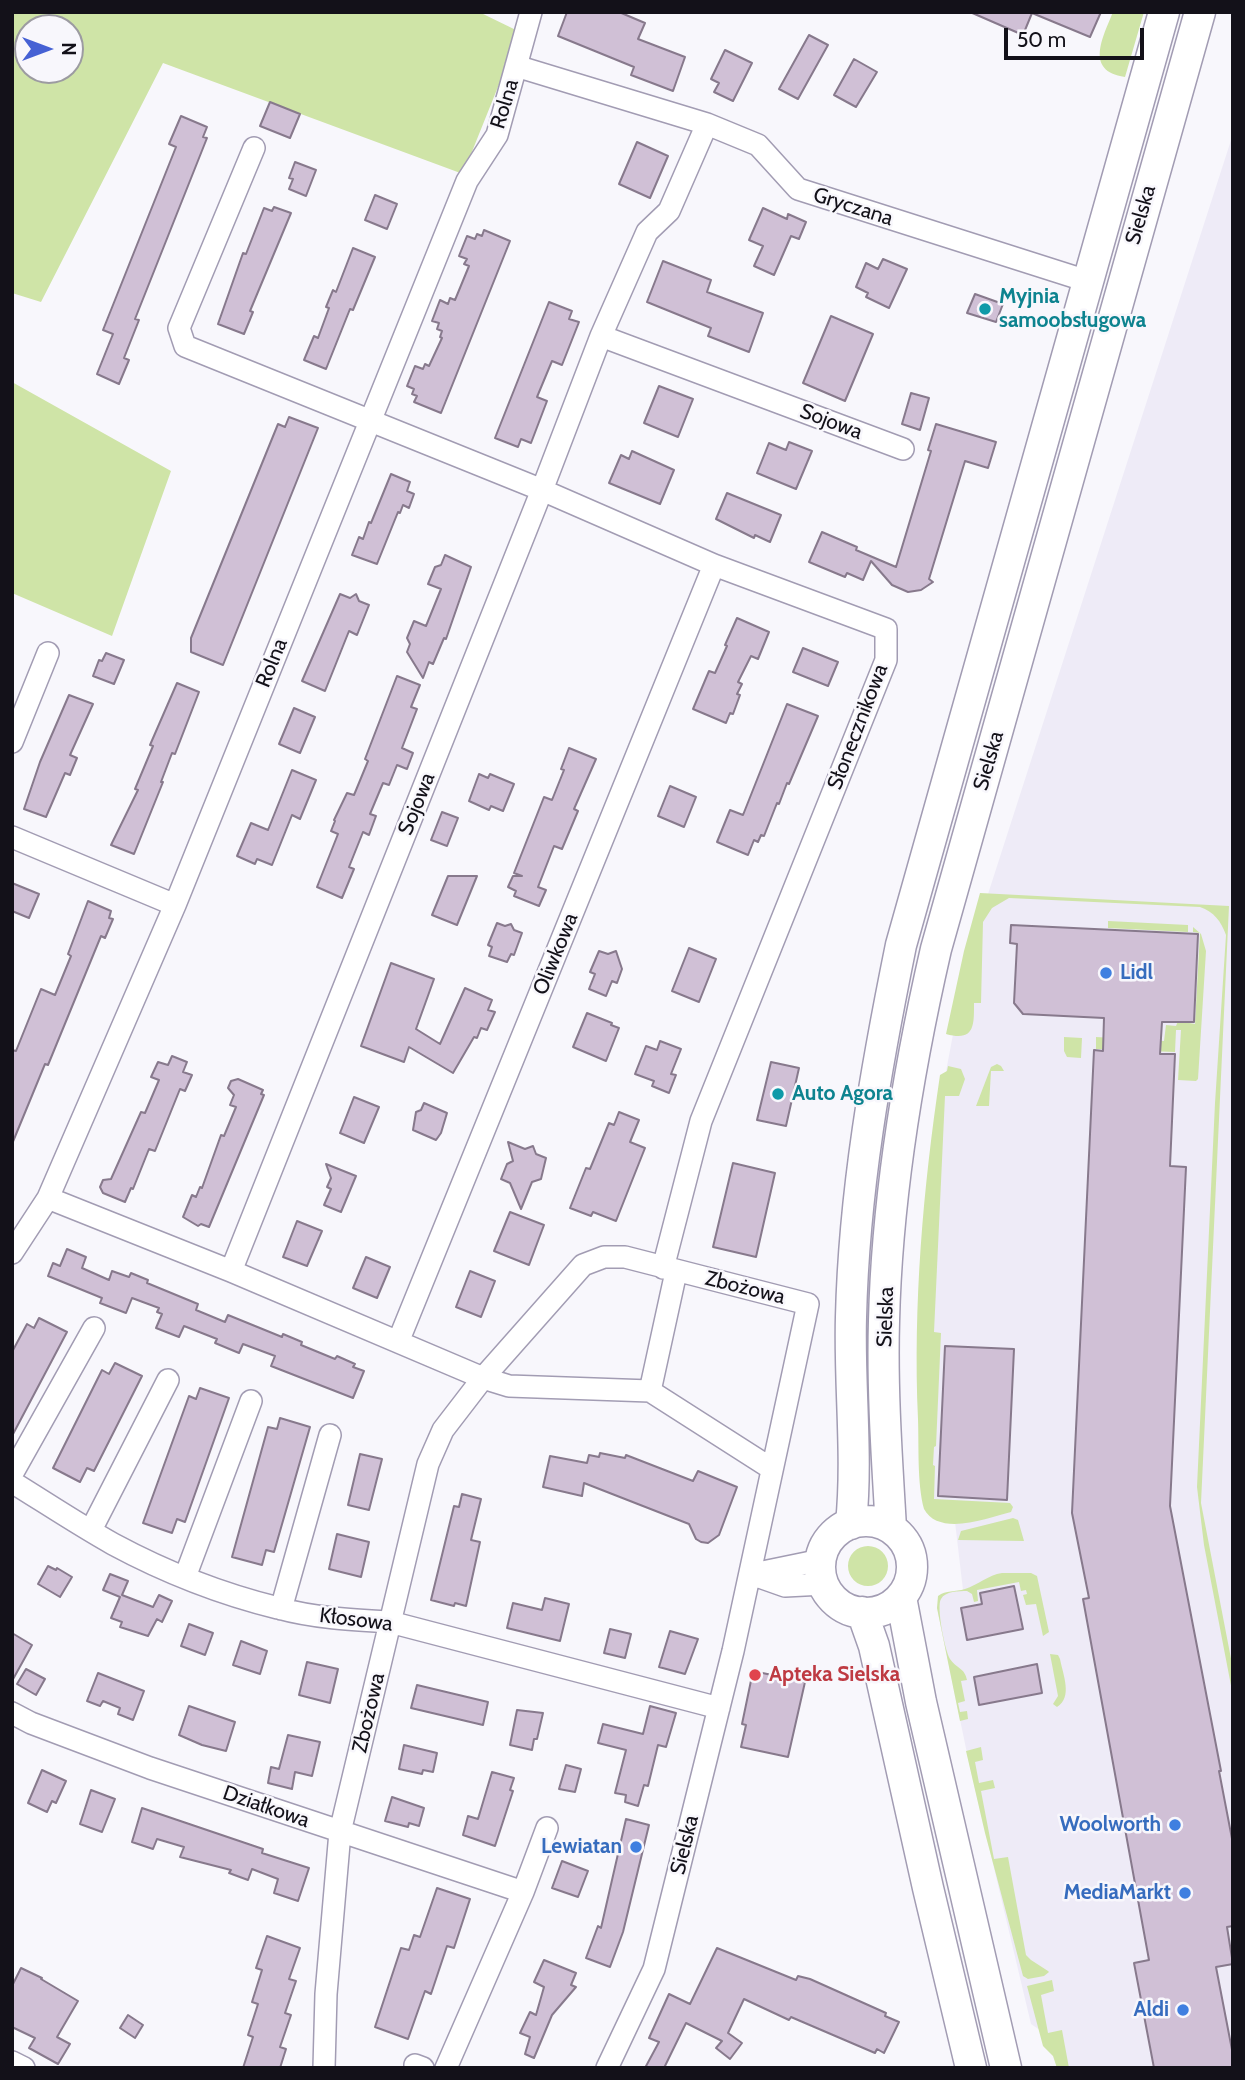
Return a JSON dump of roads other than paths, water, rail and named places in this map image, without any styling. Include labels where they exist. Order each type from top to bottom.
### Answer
[{"type":"main road","name":"Sielska","points":[[850,1524],[855,1483],[851,1317],[856,1220],[867,1126],[901,945],[1164,12]]},
{"type":"main road","name":"Sielska","points":[[891,1528],[886,1449],[884,1321],[892,1204],[910,1066],[936,949],[1119,291],[1200,12]]},
{"type":"main road","points":[[1087,281],[1119,291]]},
{"type":"main road","points":[[864,1521],[878,1522],[891,1528],[901,1537],[912,1560],[908,1585],[901,1597],[876,1612],[862,1612],[838,1604],[822,1572],[830,1538],[839,1529],[864,1521]]},
{"type":"main road","points":[[901,1597],[921,1702],[1006,2068]]},
{"type":"main road","points":[[862,1612],[874,1646],[971,2068]]},
{"type":"street","name":"Rolna","points":[[12,1253],[48,1198],[175,905],[467,181],[496,135],[531,12]]},
{"type":"street","name":"Gryczana","points":[[516,66],[707,124],[758,145],[798,189],[1087,281]]},
{"type":"street","name":"Sojowa","points":[[231,1271],[601,336],[647,232],[669,211],[707,124]]},
{"type":"street","points":[[254,148],[179,328],[185,346],[369,422]]},
{"type":"street","name":"Sojowa","points":[[601,336],[903,449]]},
{"type":"street","name":"Słonecznikowa","points":[[369,422],[542,490],[714,565],[886,629],[886,660],[701,1121],[670,1270],[650,1391]]},
{"type":"street","name":"Oliwkowa","points":[[398,1342],[714,565]]},
{"type":"street","points":[[12,742],[48,653]]},
{"type":"street","points":[[12,836],[175,905]]},
{"type":"street","points":[[48,1198],[231,1271],[483,1378],[509,1386],[650,1391],[772,1469]]},
{"type":"street","name":"Zbożowa","points":[[324,2068],[340,1832],[428,1464],[443,1430],[483,1378],[583,1265],[604,1257],[625,1257],[808,1304]]},
{"type":"street","name":"Sielska","points":[[607,2068],[654,1969],[751,1574],[808,1304]]},
{"type":"street","points":[[12,1474],[94,1328]]},
{"type":"street","points":[[91,1531],[168,1380]]},
{"type":"street","points":[[185,1577],[251,1401]]},
{"type":"street","points":[[281,1609],[330,1435]]},
{"type":"street","name":"Kłosowa","points":[[12,1482],[116,1545],[224,1593],[281,1609],[347,1620],[390,1622],[719,1708]]},
{"type":"street","points":[[751,1574],[822,1572]]},
{"type":"street","name":"Działkowa","points":[[12,1713],[31,1723],[150,1768],[523,1892]]},
{"type":"street","points":[[446,2068],[523,1892],[547,1828]]},
{"type":"street","points":[[12,2062],[24,2068]]},
{"type":"place","name":"Myjnia samoobsługowa","points":[[985,309]]},
{"type":"place","name":"Lidl","points":[[1106,973]]},
{"type":"place","name":"Auto Agora","points":[[778,1094]]},
{"type":"place","name":"Apteka Sielska","points":[[755,1675]]},
{"type":"place","name":"Woolworth","points":[[1175,1825]]},
{"type":"place","name":"Lewiatan","points":[[636,1847]]},
{"type":"place","name":"MediaMarkt","points":[[1185,1893]]},
{"type":"place","name":"Aldi","points":[[1183,2010]]}]
